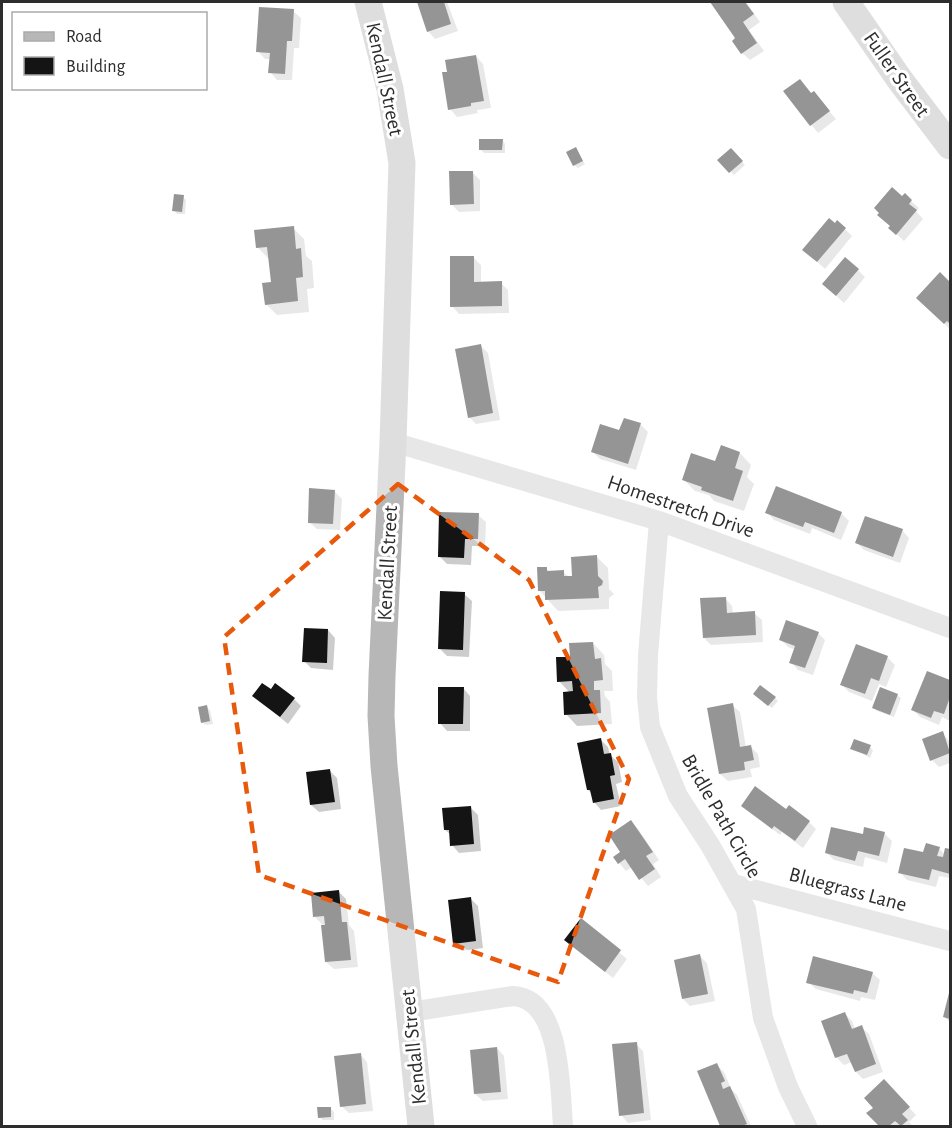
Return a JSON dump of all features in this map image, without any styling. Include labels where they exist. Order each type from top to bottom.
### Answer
[{"type":"street","name":"Kendall Street","points":[[368,2],[390,89],[402,163],[381,716],[384,766],[421,1126]]},
{"type":"street","name":"Fuller Street","points":[[846,2],[900,80],[951,146]]},
{"type":"street","name":"Homestretch Drive","points":[[393,442],[659,521],[951,628]]},
{"type":"street","name":"Bridle Path Circle","points":[[659,521],[648,655],[647,697],[650,727],[678,796],[734,884],[746,909],[763,1018],[788,1087],[807,1126]]},
{"type":"street","name":"Bluegrass Lane","points":[[734,884],[951,941]]},
{"type":"street","points":[[410,1012],[513,996],[532,1003],[543,1015],[556,1049],[563,1126]]},
{"type":"highlighted area","points":[[398,484],[529,580],[629,779],[558,982],[259,875],[224,637]]},
{"type":"building","points":[[417,2],[444,2],[451,24],[427,32]]},
{"type":"building","points":[[710,2],[745,2],[754,14],[743,22],[757,43],[741,54],[732,41],[735,38]]},
{"type":"building","points":[[259,7],[294,9],[292,41],[287,41],[285,74],[268,73],[270,53],[256,52]]},
{"type":"building","points":[[476,55],[484,101],[448,110],[442,72],[447,72],[445,60]]},
{"type":"building","points":[[800,79],[811,93],[814,91],[830,111],[810,126],[783,91]]},
{"type":"building","points":[[479,139],[503,139],[502,150],[479,150]]},
{"type":"building","points":[[576,147],[583,161],[573,166],[566,152]]},
{"type":"building","points":[[731,148],[743,161],[729,173],[717,160]]},
{"type":"building","points":[[449,171],[473,171],[474,204],[450,205]]},
{"type":"building","points":[[892,187],[902,196],[905,193],[912,200],[909,204],[917,210],[896,235],[888,228],[890,226],[877,215],[879,213],[874,208]]},
{"type":"building","points":[[174,194],[184,195],[182,212],[172,211]]},
{"type":"building","points":[[829,218],[835,223],[837,220],[846,228],[817,262],[802,250]]},
{"type":"building","points":[[294,226],[296,249],[301,248],[303,277],[296,278],[298,301],[265,305],[262,283],[271,282],[267,247],[256,248],[254,230]]},
{"type":"building","points":[[450,256],[474,256],[474,282],[502,281],[502,306],[450,307]]},
{"type":"building","points":[[845,257],[859,269],[836,296],[822,284]]},
{"type":"building","points":[[940,272],[950,282],[950,324],[947,321],[944,324],[916,298]]},
{"type":"building","points":[[481,344],[493,413],[468,418],[455,349]]},
{"type":"building","points":[[624,418],[641,423],[628,464],[591,452],[600,424],[619,430]]},
{"type":"building","points":[[721,445],[740,452],[735,468],[743,471],[733,501],[701,490],[702,487],[682,480],[691,453],[715,461]]},
{"type":"building","points":[[776,486],[842,512],[834,533],[805,522],[803,527],[765,513]]},
{"type":"building","points":[[309,488],[335,490],[333,524],[308,523]]},
{"type":"building","points":[[439,512],[479,513],[478,539],[465,539],[464,558],[438,557]]},
{"type":"building","points":[[865,516],[903,529],[893,557],[855,543]]},
{"type":"building","points":[[597,555],[598,576],[603,581],[598,587],[599,598],[545,600],[545,591],[538,591],[537,567],[547,567],[547,571],[564,570],[564,576],[572,576],[571,557]]},
{"type":"building","points":[[440,591],[465,592],[463,650],[438,649]]},
{"type":"building","points":[[726,597],[727,613],[755,611],[756,635],[703,638],[700,598]]},
{"type":"building","points":[[786,620],[819,632],[805,668],[789,663],[795,646],[779,640]]},
{"type":"building","points":[[304,628],[328,629],[327,663],[302,662]]},
{"type":"building","points":[[593,642],[595,659],[601,658],[603,680],[594,681],[594,690],[600,690],[601,713],[564,715],[563,692],[573,691],[572,681],[557,682],[556,657],[570,657],[569,643]]},
{"type":"building","points":[[856,644],[888,656],[879,681],[871,678],[865,694],[840,685]]},
{"type":"building","points":[[927,671],[950,680],[950,697],[944,714],[934,711],[931,718],[911,710]]},
{"type":"building","points":[[262,683],[271,689],[275,683],[295,698],[280,717],[252,696]]},
{"type":"building","points":[[760,685],[776,697],[768,706],[753,694]]},
{"type":"building","points":[[438,687],[464,687],[463,724],[438,724]]},
{"type":"building","points":[[880,687],[898,694],[890,715],[872,708]]},
{"type":"building","points":[[733,703],[740,747],[751,745],[754,760],[744,762],[745,770],[719,774],[707,708]]},
{"type":"building","points":[[207,705],[210,721],[201,723],[198,707]]},
{"type":"building","points":[[943,731],[950,753],[930,761],[922,739]]},
{"type":"building","points":[[601,738],[604,754],[611,753],[615,775],[610,776],[614,799],[593,803],[590,790],[587,790],[577,743]]},
{"type":"building","points":[[854,739],[871,745],[867,755],[850,749]]},
{"type":"building","points":[[330,769],[335,802],[310,805],[306,772]]},
{"type":"building","points":[[755,786],[786,809],[789,805],[810,821],[795,841],[774,826],[772,829],[741,806]]},
{"type":"building","points":[[471,806],[474,844],[450,846],[449,830],[444,830],[442,808]]},
{"type":"building","points":[[631,820],[653,852],[646,856],[655,869],[639,880],[625,859],[618,864],[613,857],[620,852],[609,835]]},
{"type":"building","points":[[831,827],[863,834],[864,827],[885,832],[879,856],[858,851],[855,861],[825,853]]},
{"type":"building","points":[[926,843],[940,847],[937,856],[943,857],[945,848],[950,849],[950,874],[932,869],[929,880],[898,873],[904,848],[923,852]]},
{"type":"building","points":[[339,890],[342,922],[347,922],[351,960],[325,962],[321,925],[325,925],[324,916],[313,917],[311,893]]},
{"type":"building","points":[[471,897],[476,941],[453,944],[448,900]]},
{"type":"building","points":[[581,918],[621,950],[605,972],[564,940]]},
{"type":"building","points":[[700,954],[708,994],[682,999],[674,960]]},
{"type":"building","points":[[813,956],[873,972],[867,993],[854,990],[853,994],[806,983]]},
{"type":"building","points":[[950,989],[950,1019],[943,1017]]},
{"type":"building","points":[[845,1012],[852,1029],[862,1025],[876,1064],[855,1072],[847,1054],[835,1058],[821,1021]]},
{"type":"building","points":[[637,1042],[644,1113],[619,1116],[612,1044]]},
{"type":"building","points":[[497,1047],[501,1092],[474,1094],[470,1050]]},
{"type":"building","points":[[361,1053],[366,1104],[340,1107],[334,1056]]},
{"type":"building","points":[[717,1063],[725,1081],[721,1083],[723,1089],[730,1086],[747,1124],[720,1126],[697,1071]]},
{"type":"building","points":[[884,1079],[910,1107],[902,1114],[908,1120],[901,1126],[895,1121],[889,1126],[879,1126],[866,1113],[873,1108],[864,1098]]},
{"type":"building","points":[[317,1107],[331,1107],[331,1117],[318,1118]]}]
